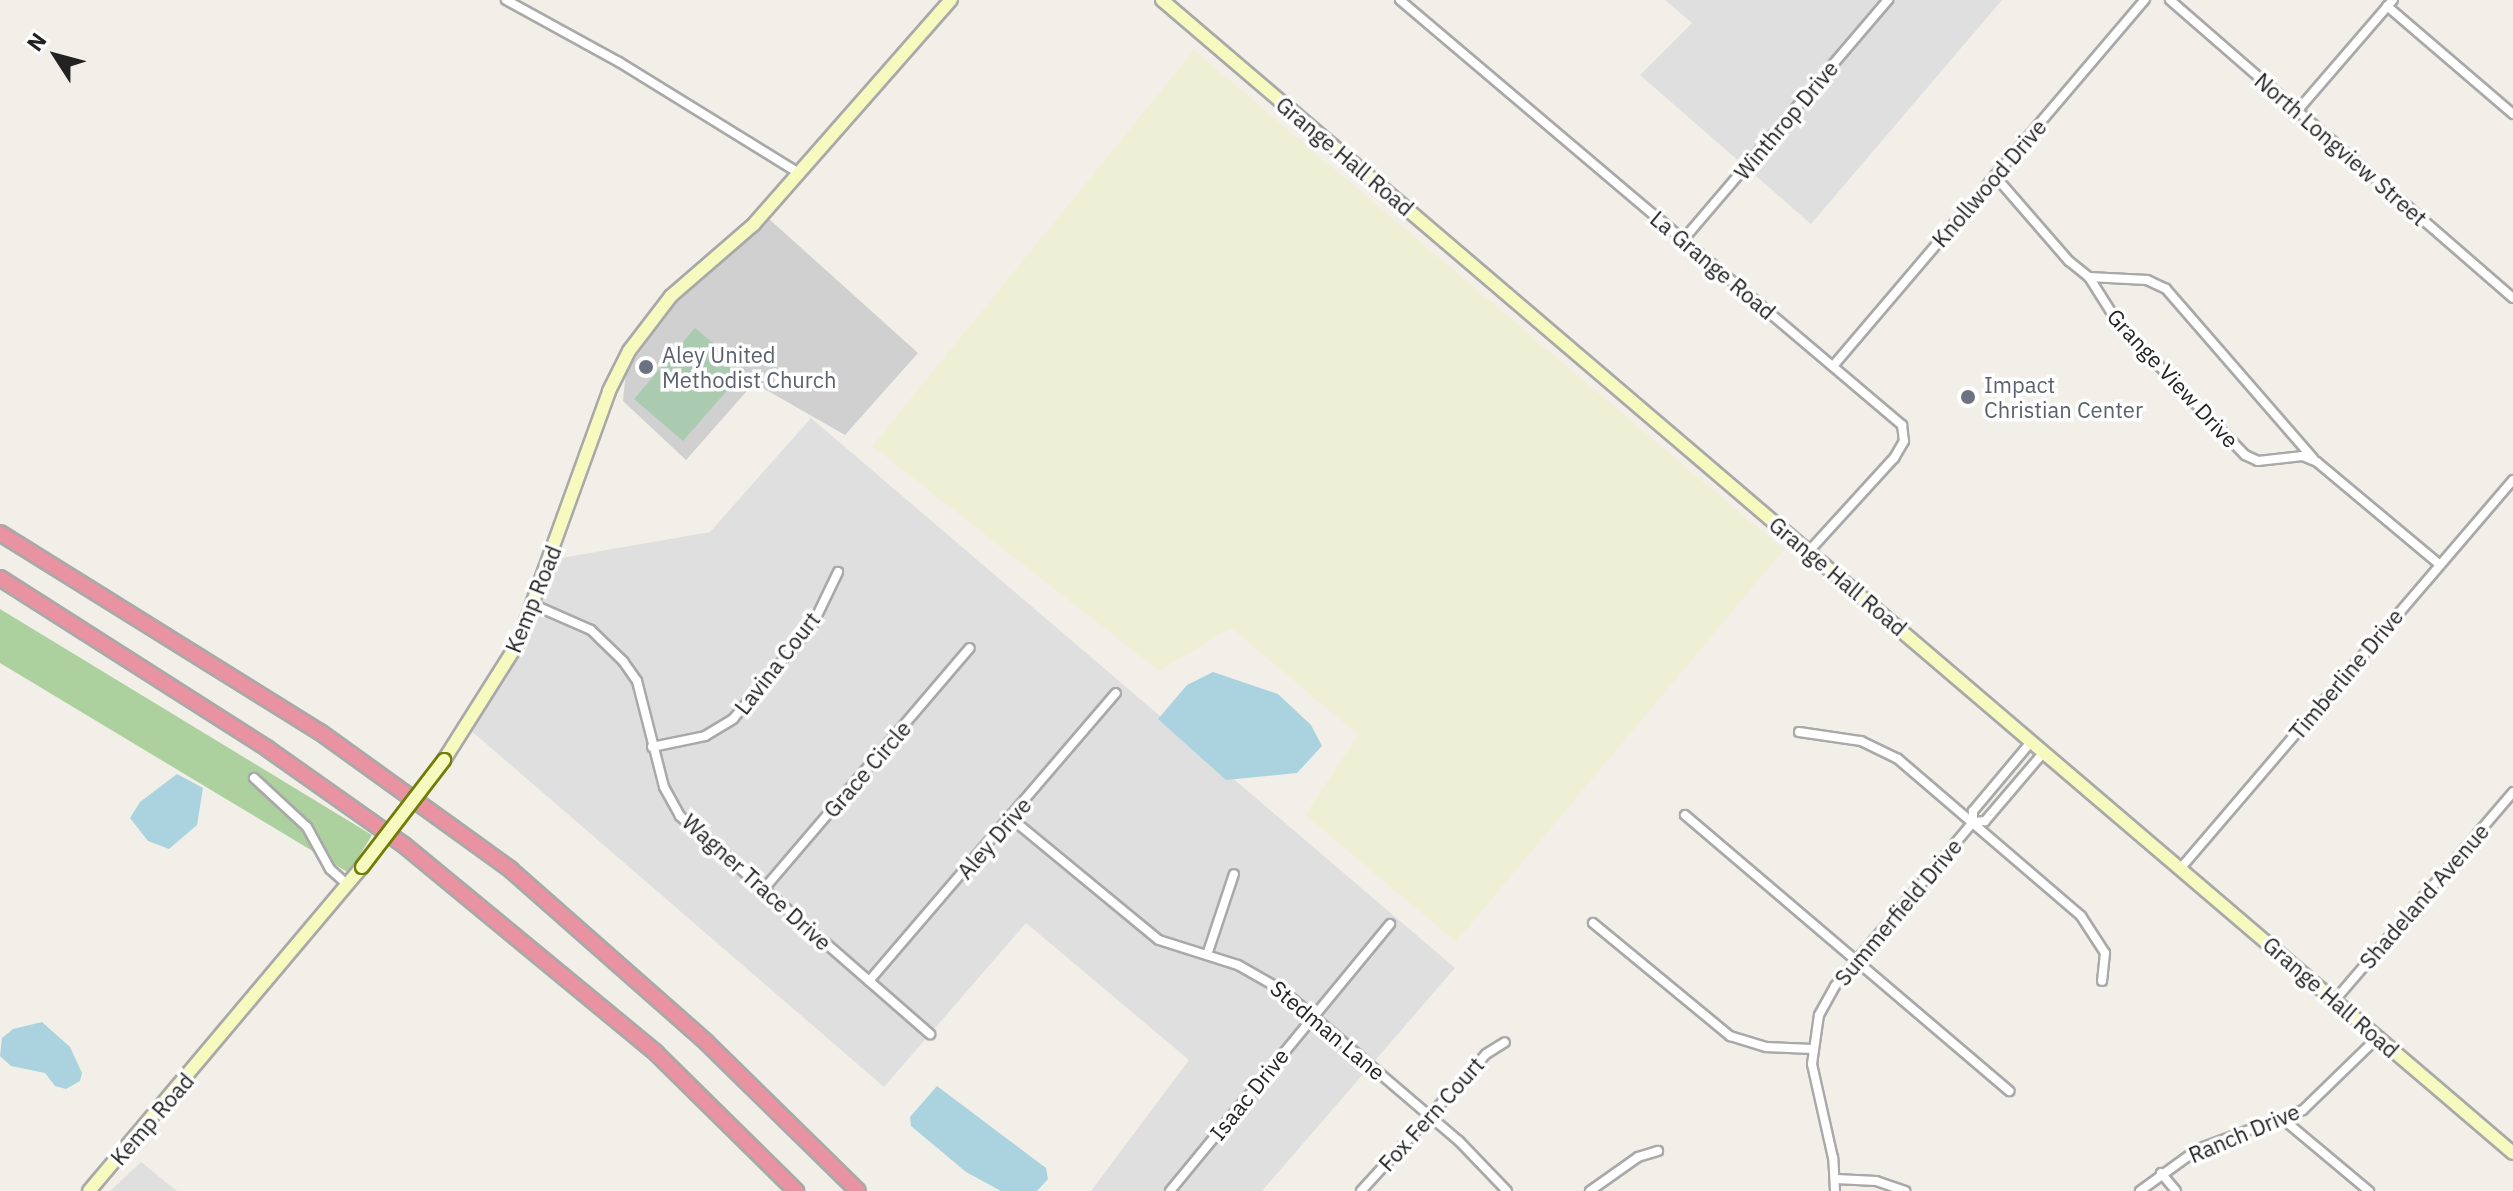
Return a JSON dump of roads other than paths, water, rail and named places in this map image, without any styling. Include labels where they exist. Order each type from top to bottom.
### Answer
[{"type":"highway","points":[[0,525],[58,568]]},
{"type":"highway","points":[[0,533],[320,732],[511,870],[707,1043],[858,1191]]},
{"type":"highway","points":[[0,578],[268,749],[404,845],[656,1053],[796,1191]]},
{"type":"main road","name":"Kemp Road","points":[[89,1191],[348,885],[444,760],[493,689],[534,605],[609,391],[629,351],[671,296],[749,229],[800,174],[951,0]]},
{"type":"main road","name":"Grange Hall Road","points":[[1162,0],[2513,1153]]},
{"type":"street","points":[[506,0],[619,62],[800,174]]},
{"type":"street","name":"La Grange Road","points":[[1400,0],[1899,422],[1904,438],[1894,458],[1809,551]]},
{"type":"street","points":[[1873,0],[1885,4]]},
{"type":"street","name":"Knollwood Drive","points":[[1833,366],[2145,0]]},
{"type":"street","name":"North Longview Street","points":[[2170,0],[2513,298]]},
{"type":"street","points":[[2298,110],[2390,3],[2513,114]]},
{"type":"street","name":"Winthrop Drive","points":[[1683,240],[1885,4]]},
{"type":"street","name":"Grange View Drive","points":[[1995,176],[2069,261],[2089,277],[2118,323],[2245,455],[2258,461],[2303,456],[2317,462]]},
{"type":"street","name":"Grange View Drive","points":[[2089,277],[2147,280],[2166,289],[2317,462],[2439,564]]},
{"type":"street","name":"Timberline Drive","points":[[2180,869],[2513,480]]},
{"type":"street","name":"Lavina Court","points":[[652,747],[705,736],[733,719],[812,626],[838,572]]},
{"type":"street","name":"Wagner Trace Drive","points":[[534,605],[591,630],[623,661],[644,703],[652,747],[680,816],[930,1034]]},
{"type":"street","name":"Grace Circle","points":[[763,890],[970,648]]},
{"type":"street","name":"Aley Drive","points":[[869,981],[1012,819],[1116,693]]},
{"type":"street","points":[[1799,732],[1876,747],[1973,822],[2086,921],[2105,953],[2102,981]]},
{"type":"street","name":"Summerfield Drive","points":[[1835,1191],[1836,1179],[1812,1049],[1824,1003],[1973,822],[1973,811],[2031,742]]},
{"type":"street","name":"Summerfield Drive","points":[[1973,822],[1985,821],[2044,752]]},
{"type":"street","points":[[254,778],[307,827],[330,869],[348,885]]},
{"type":"street","name":"Shadeland Avenue","points":[[2335,1000],[2513,792]]},
{"type":"street","points":[[1685,815],[2009,1091]]},
{"type":"street","name":"Stedman Lane","points":[[1012,819],[1140,928],[1159,940],[1263,976],[1430,1116],[1507,1191]]},
{"type":"street","points":[[1207,955],[1234,874]]},
{"type":"street","points":[[1593,923],[1730,1036],[1758,1046],[1812,1049]]},
{"type":"street","name":"Isaac Drive","points":[[1170,1191],[1390,924]]},
{"type":"street","name":"Ranch Drive","points":[[2140,1191],[2161,1173],[2212,1142],[2284,1120],[2323,1095],[2378,1037]]},
{"type":"street","name":"Fox Fern Court","points":[[1361,1191],[1486,1054],[1505,1042]]},
{"type":"street","points":[[2284,1120],[2369,1191]]},
{"type":"street","points":[[1590,1191],[1638,1157],[1658,1151]]},
{"type":"street","points":[[2161,1173],[2176,1191]]},
{"type":"street","points":[[1836,1179],[1876,1181],[1905,1191]]},
{"type":"water","points":[[1213,672],[1278,694],[1311,725],[1322,746],[1297,773],[1226,780],[1158,719],[1187,685]]},
{"type":"water","points":[[177,774],[203,788],[197,825],[169,849],[148,841],[130,818],[140,802]]},
{"type":"water","points":[[42,1022],[70,1047],[82,1073],[80,1081],[66,1089],[55,1086],[45,1073],[11,1066],[0,1056],[2,1038],[13,1029]]},
{"type":"water","points":[[937,1086],[1046,1168],[1048,1179],[1037,1191],[1001,1191],[966,1172],[911,1126],[910,1117]]},
{"type":"place","name":"Aley United Methodist Church","points":[[646,367]]},
{"type":"place","name":"Impact Christian Center","points":[[1968,397]]}]
